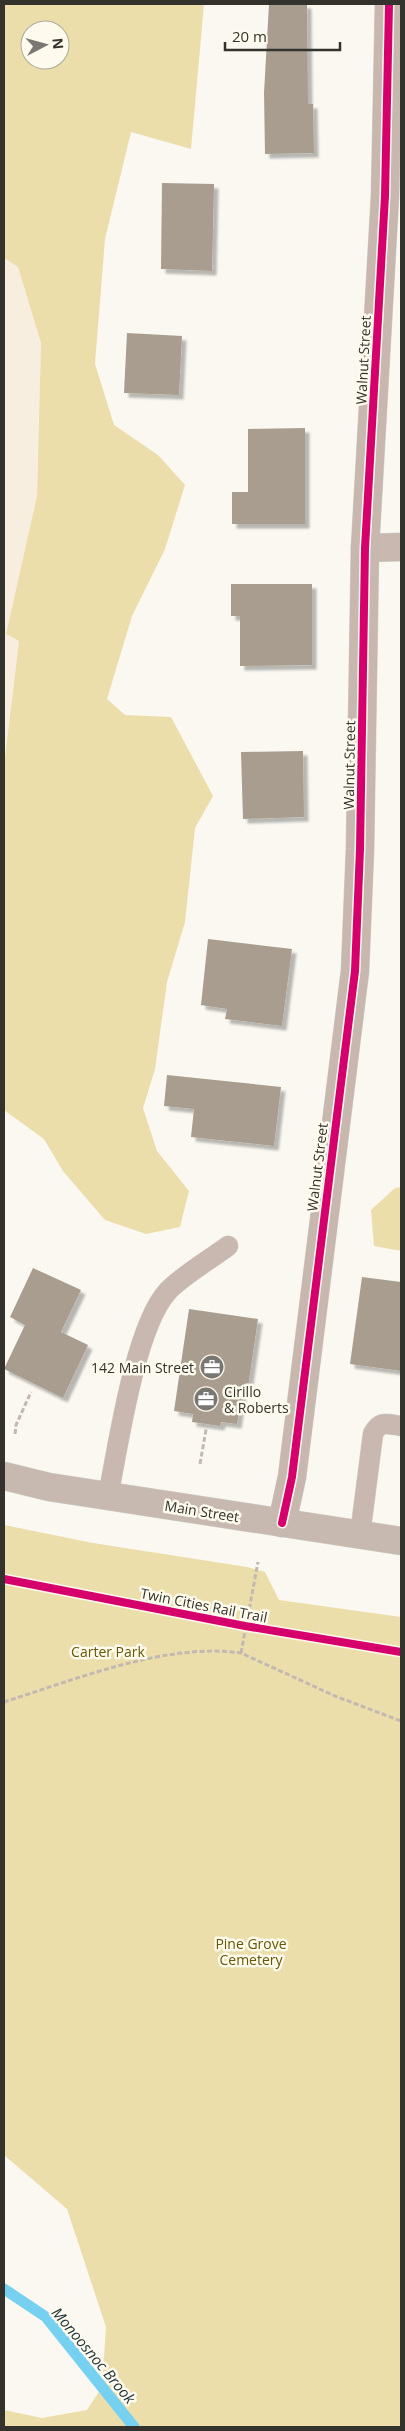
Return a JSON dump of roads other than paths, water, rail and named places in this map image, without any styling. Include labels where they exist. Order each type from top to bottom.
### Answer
[{"type":"main road","name":"Main Street","points":[[4,1476],[49,1488],[401,1541]]},
{"type":"street","name":"Walnut Street","points":[[282,1523],[292,1477],[354,972],[361,840],[365,548],[393,196],[389,4]]},
{"type":"street","points":[[365,548],[401,547]]},
{"type":"lane","points":[[108,1496],[132,1381],[152,1317],[167,1291],[228,1246]]},
{"type":"lane","points":[[360,1535],[373,1434],[377,1426],[383,1423],[401,1426]]},
{"type":"waterway","name":"Monoosnoc Brook","points":[[4,2289],[46,2317],[134,2427]]},
{"type":"place","name":"142 Main Street","points":[[212,1367]]},
{"type":"place","name":"Cirillo & Roberts","points":[[206,1399]]},
{"type":"park label","name":"Carter Park","points":[[108,1651]]},
{"type":"park label","name":"Pine Grove Cemetery","points":[[251,1952]]}]
